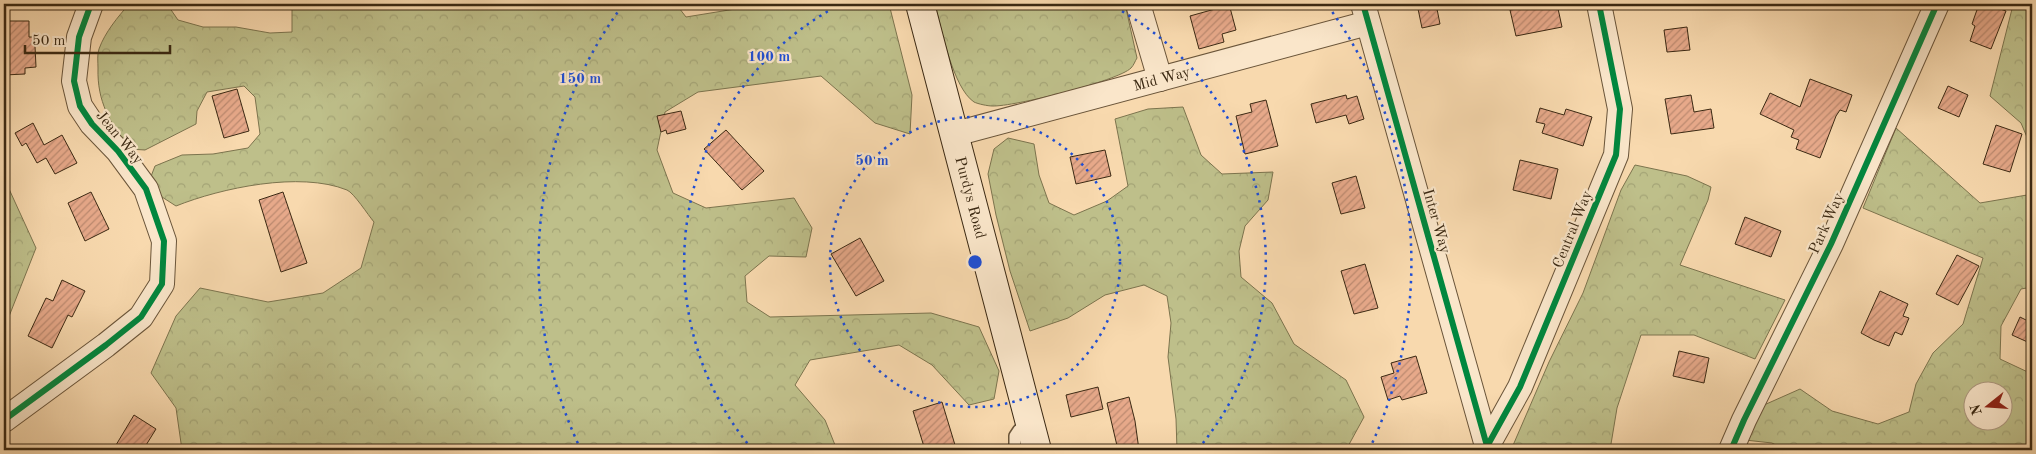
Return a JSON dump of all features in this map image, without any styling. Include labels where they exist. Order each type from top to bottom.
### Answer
[{"type":"main road","name":"Purdys Road","points":[[920,4],[1034,439]]},
{"type":"street","name":"Jean Way","points":[[4,420],[141,317],[162,284],[164,241],[146,189],[118,151],[92,124],[80,106],[74,82],[79,36],[91,4]]},
{"type":"street","points":[[1138,4],[1160,79]]},
{"type":"street","name":"Central Way","points":[[1486,448],[1520,387],[1616,155],[1620,110],[1599,4]]},
{"type":"street","name":"Park Way","points":[[1731,450],[1830,244],[1937,4]]},
{"type":"street","name":"Mid Way","points":[[955,134],[1160,79],[1365,13]]},
{"type":"street","name":"Inter Way","points":[[1365,13],[1486,448]]},
{"type":"lane","points":[[1015,450],[1015,436],[1019,430],[1034,439]]},
{"type":"green space","points":[[129,4],[167,4],[178,20],[203,27],[236,27],[270,33],[292,32],[292,4],[676,4],[686,17],[766,4],[889,4],[912,95],[910,134],[875,123],[821,76],[698,92],[665,112],[657,150],[673,193],[706,208],[794,198],[812,228],[806,257],[769,256],[745,276],[747,302],[770,317],[931,313],[979,327],[999,371],[994,399],[969,405],[932,365],[899,345],[810,360],[795,385],[825,420],[837,450],[182,450],[176,408],[151,373],[176,316],[200,288],[268,302],[323,293],[361,268],[374,222],[350,192],[328,184],[284,182],[261,184],[215,193],[176,206],[162,197],[150,179],[155,166],[182,155],[213,154],[248,148],[260,134],[255,97],[244,86],[207,92],[197,111],[196,124],[145,150],[129,149],[116,130],[102,101],[98,80],[98,53],[112,25]]},
{"type":"green space","points":[[935,4],[1125,4],[1137,58],[1131,68],[1107,80],[1087,86],[1021,102],[992,106],[980,104],[974,102],[967,95],[954,71],[944,42]]},
{"type":"green space","points":[[2006,4],[2032,4],[2032,149],[2021,123],[1990,96],[2012,9]]},
{"type":"green space","points":[[1183,107],[1201,155],[1222,174],[1273,172],[1268,200],[1245,226],[1239,251],[1241,277],[1272,303],[1294,344],[1346,380],[1364,417],[1346,450],[1177,450],[1176,419],[1168,357],[1171,323],[1167,296],[1144,285],[1105,295],[1068,318],[1030,331],[1010,271],[996,215],[988,174],[994,149],[1008,138],[1034,144],[1039,175],[1049,203],[1074,215],[1107,201],[1128,186],[1115,119],[1148,109]]},
{"type":"green space","points":[[1896,128],[1980,203],[2027,195],[2032,175],[2032,287],[2021,289],[2001,326],[2000,359],[2032,374],[2032,450],[1785,450],[1772,443],[1745,440],[1764,405],[1800,389],[1832,411],[1878,424],[1909,412],[1916,384],[1933,353],[1963,324],[1983,258],[1863,208]]},
{"type":"green space","points":[[1635,165],[1687,176],[1711,187],[1708,200],[1680,265],[1785,300],[1755,359],[1694,335],[1641,335],[1617,408],[1610,450],[1511,450],[1549,362],[1583,293],[1621,190]]},
{"type":"green space","points":[[4,178],[36,248],[4,327]]},
{"type":"building","points":[[1213,4],[1229,4],[1236,30],[1222,34],[1224,42],[1199,49],[1190,16],[1215,9]]},
{"type":"building","points":[[1417,4],[1436,4],[1440,24],[1422,28]]},
{"type":"building","points":[[1543,4],[1557,4],[1562,27],[1516,36],[1510,10]]},
{"type":"building","points":[[1979,4],[1986,4],[2006,11],[1991,49],[1970,41],[1975,26],[1972,24]]},
{"type":"building","points":[[6,21],[29,21],[29,37],[34,37],[36,67],[25,68],[25,74],[4,75],[4,48],[7,48]]},
{"type":"building","points":[[1687,27],[1690,50],[1667,52],[1664,30]]},
{"type":"building","points":[[1810,79],[1852,95],[1846,112],[1840,110],[1836,116],[1820,158],[1796,149],[1799,140],[1791,137],[1794,130],[1760,114],[1770,93],[1800,107]]},
{"type":"building","points":[[1948,86],[1968,95],[1959,117],[1938,108]]},
{"type":"building","points":[[237,89],[249,131],[224,138],[212,96]]},
{"type":"building","points":[[1346,95],[1347,99],[1357,96],[1364,119],[1349,124],[1346,115],[1316,123],[1311,104]]},
{"type":"building","points":[[1691,95],[1694,112],[1711,109],[1714,128],[1671,134],[1665,99]]},
{"type":"building","points":[[1266,100],[1278,146],[1245,154],[1236,116],[1252,112],[1250,104]]},
{"type":"building","points":[[1540,108],[1564,115],[1566,109],[1592,117],[1583,146],[1542,133],[1545,124],[1536,122]]},
{"type":"building","points":[[681,111],[686,129],[667,134],[666,130],[661,132],[657,116]]},
{"type":"building","points":[[33,123],[44,145],[62,135],[77,163],[55,174],[46,158],[37,163],[26,143],[22,146],[15,133]]},
{"type":"building","points":[[1996,125],[2022,134],[2010,172],[1983,164]]},
{"type":"building","points":[[726,130],[764,171],[742,190],[704,149]]},
{"type":"building","points":[[1105,150],[1111,176],[1076,184],[1070,157]]},
{"type":"building","points":[[1520,160],[1558,169],[1551,199],[1513,190]]},
{"type":"building","points":[[1356,176],[1365,208],[1341,214],[1332,183]]},
{"type":"building","points":[[91,192],[109,229],[85,241],[68,203]]},
{"type":"building","points":[[283,192],[307,263],[281,272],[259,200]]},
{"type":"building","points":[[1745,217],[1781,231],[1771,257],[1735,244]]},
{"type":"building","points":[[860,238],[884,281],[856,296],[831,254]]},
{"type":"building","points":[[1957,255],[1979,266],[1958,305],[1936,294]]},
{"type":"building","points":[[1365,264],[1378,308],[1354,314],[1341,271]]},
{"type":"building","points":[[62,280],[85,291],[72,317],[68,315],[52,348],[28,336],[46,298],[53,301]]},
{"type":"building","points":[[1880,291],[1908,304],[1903,316],[1909,318],[1902,335],[1895,332],[1889,346],[1861,333]]},
{"type":"building","points":[[2020,317],[2032,323],[2032,344],[2012,335]]},
{"type":"building","points":[[1679,351],[1709,358],[1704,383],[1673,376]]},
{"type":"building","points":[[1416,356],[1427,393],[1402,400],[1400,396],[1388,400],[1381,377],[1394,373],[1391,363]]},
{"type":"building","points":[[1098,387],[1103,409],[1071,417],[1066,395]]},
{"type":"building","points":[[1129,397],[1139,450],[1118,450],[1107,403]]},
{"type":"building","points":[[942,402],[955,445],[937,450],[925,450],[913,411]]},
{"type":"building","points":[[134,415],[156,429],[143,450],[113,450]]},
{"type":"cycle path","points":[[4,420],[141,317],[162,284],[164,241],[146,189],[118,151],[92,124],[80,106],[74,81],[79,37],[91,4]]},
{"type":"cycle path","points":[[1363,4],[1487,446]]},
{"type":"cycle path","points":[[1485,450],[1520,387],[1616,155],[1620,109],[1599,4]]},
{"type":"cycle path","points":[[1731,450],[1831,244],[1937,4]]}]
